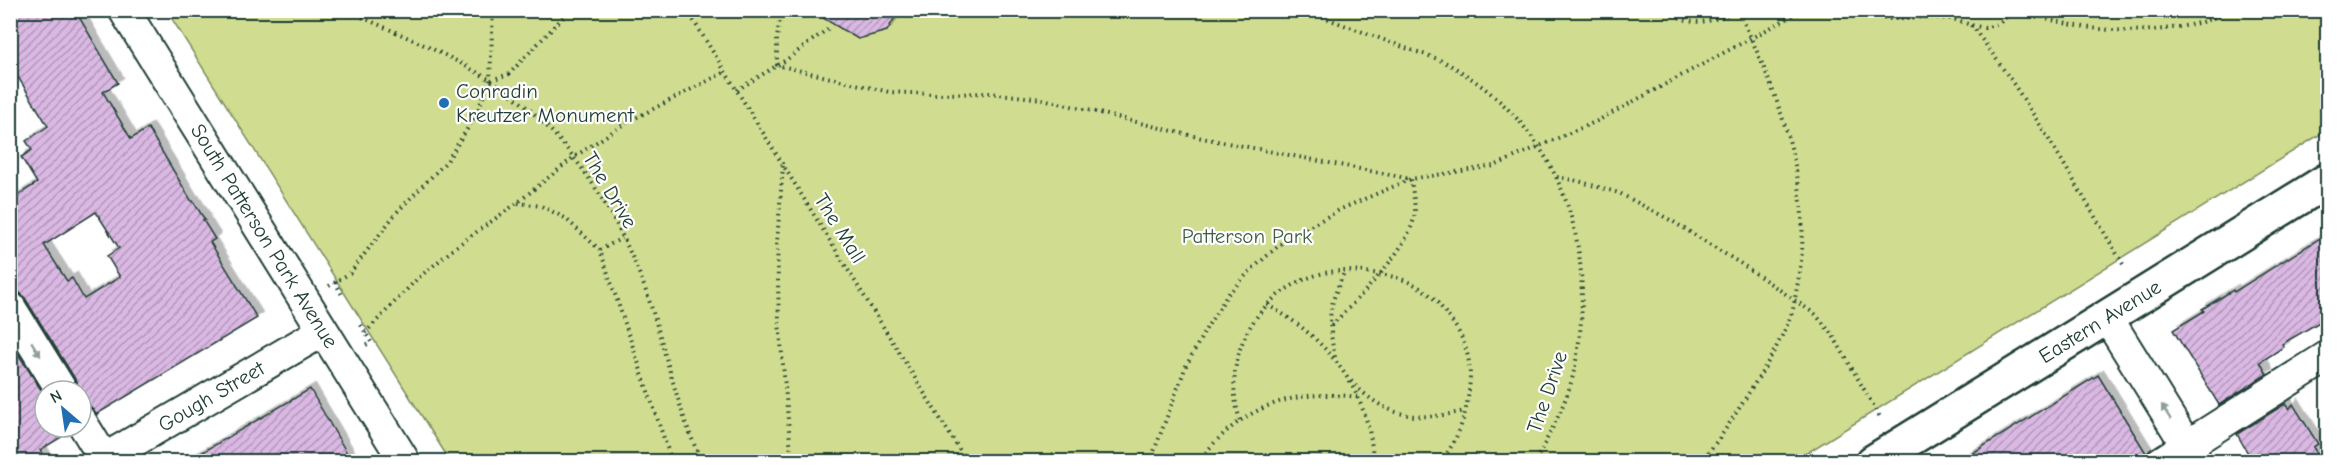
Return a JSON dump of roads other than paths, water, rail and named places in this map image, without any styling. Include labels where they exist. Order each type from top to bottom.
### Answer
[{"type":"main road","name":"Eastern Avenue","points":[[1893,456],[2107,317],[2327,181]]},
{"type":"street","name":"South Patterson Park Avenue","points":[[124,10],[405,462]]},
{"type":"street","points":[[11,308],[55,379]]},
{"type":"street","points":[[2107,317],[2192,453]]},
{"type":"street","name":"Gough Street","points":[[103,461],[323,331]]},
{"type":"street","points":[[2161,462],[2192,453],[2328,356]]},
{"type":"street","points":[[91,439],[103,461]]},
{"type":"place","name":"Conradin Kreutzer Monument","points":[[444,103]]},
{"type":"park label","name":"Patterson Park","points":[[1247,236]]}]
